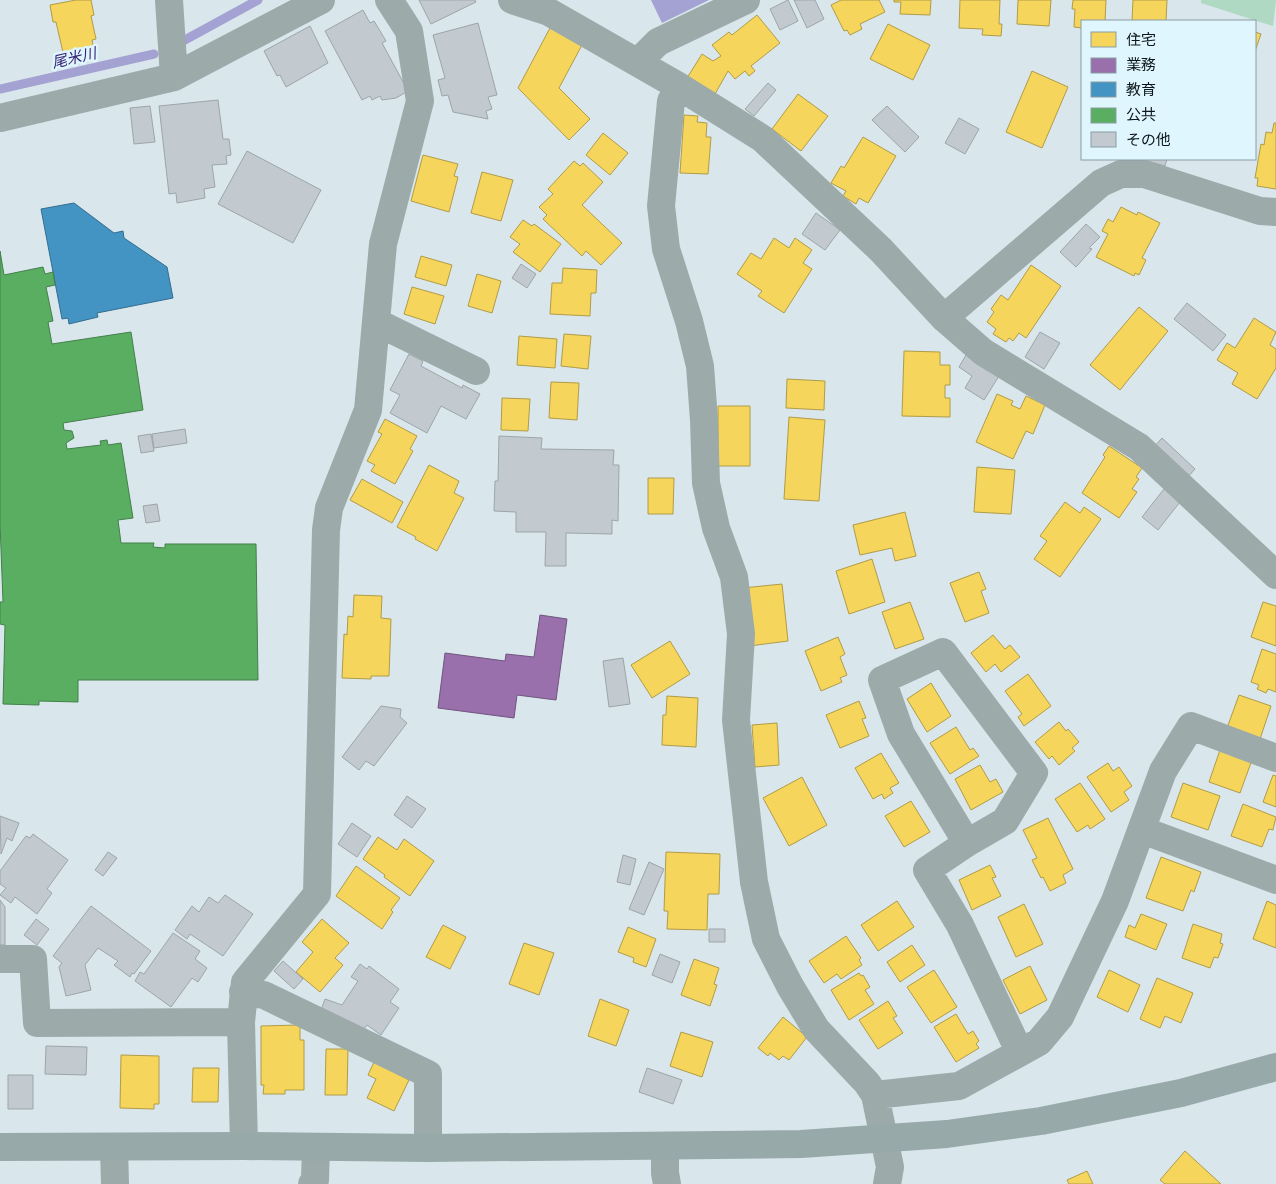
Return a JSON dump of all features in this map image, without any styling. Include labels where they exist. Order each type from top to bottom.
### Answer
[{"type":"street","points":[[169,0],[174,77]]},
{"type":"street","points":[[0,118],[174,77],[321,0]]},
{"type":"street","points":[[244,1146],[241,1022],[245,982],[317,894],[328,508],[368,410],[383,244],[420,101],[409,31],[388,0]]},
{"type":"street","points":[[512,0],[549,12],[680,86],[763,139],[881,250],[944,318],[983,352],[1139,447],[1276,574]]},
{"type":"street","points":[[638,62],[658,42],[746,0]]},
{"type":"street","points":[[680,86],[671,101],[661,206],[666,249],[689,321],[700,366],[706,483],[716,528],[734,577],[741,634],[736,720],[754,882],[766,939],[790,986],[816,1029],[867,1083],[875,1095],[890,1167],[887,1184]]},
{"type":"street","points":[[944,318],[1101,183],[1121,174],[1153,176],[1260,211],[1276,212]]},
{"type":"street","points":[[376,322],[476,371]]},
{"type":"street","points":[[967,842],[901,734],[882,680],[943,652],[1034,773],[1004,821],[967,842],[928,870],[960,925],[1019,1051]]},
{"type":"street","points":[[875,1095],[960,1086],[1038,1042],[1060,1017],[1115,901],[1164,771],[1191,726],[1276,758]]},
{"type":"street","points":[[1142,830],[1276,880]]},
{"type":"street","points":[[0,959],[33,959],[37,1023],[241,1022]]},
{"type":"street","points":[[243,992],[264,995],[428,1074],[428,1148]]},
{"type":"street","points":[[0,1147],[665,1147],[801,1144],[884,1139],[947,1134],[1041,1121],[1181,1093],[1276,1067]]},
{"type":"street","points":[[114,1147],[114,1184]]},
{"type":"street","points":[[312,1184],[315,1180],[316,1147]]},
{"type":"street","points":[[665,1147],[667,1184]]},
{"type":"green space","points":[[1201,0],[1276,0],[1273,26],[1256,20],[1201,3]]},
{"type":"shaded area","points":[[651,0],[709,0],[662,23]]},
{"type":"building: 住宅","points":[[76,0],[91,0],[94,15],[91,16],[96,39],[92,40],[95,55],[65,61],[56,22],[53,22],[50,5]]},
{"type":"building: 住宅","points":[[841,0],[879,0],[885,12],[860,24],[862,29],[850,35],[847,30],[844,31],[831,5]]},
{"type":"building: 住宅","points":[[894,0],[931,0],[930,15],[900,14],[901,2],[894,2]]},
{"type":"building: 住宅","points":[[960,0],[1000,0],[999,24],[1002,24],[1001,36],[982,35],[983,29],[959,28]]},
{"type":"building: 住宅","points":[[1018,0],[1051,0],[1049,26],[1017,24]]},
{"type":"building: 住宅","points":[[1073,0],[1106,0],[1105,20],[1081,20],[1081,28],[1074,27],[1075,9],[1072,9]]},
{"type":"building: 住宅","points":[[1133,0],[1167,0],[1166,20],[1132,20]]},
{"type":"building: 住宅","points":[[757,15],[780,43],[751,66],[755,71],[749,76],[745,71],[735,79],[728,71],[715,94],[687,78],[702,54],[713,61],[721,56],[712,45],[729,32],[732,35]]},
{"type":"building: 住宅","points":[[888,24],[930,45],[913,80],[870,59]]},
{"type":"building: 住宅","points":[[550,28],[582,45],[559,88],[590,119],[569,140],[518,88]]},
{"type":"building: 住宅","points":[[1256,32],[1261,34],[1256,48]]},
{"type":"building: 住宅","points":[[1032,71],[1068,87],[1042,148],[1006,132]]},
{"type":"building: 住宅","points":[[798,94],[828,116],[801,151],[772,129]]},
{"type":"building: 住宅","points":[[684,115],[698,116],[697,122],[707,123],[706,137],[711,137],[708,174],[680,173]]},
{"type":"building: 住宅","points":[[1274,123],[1276,123],[1276,189],[1257,186],[1258,178],[1255,178],[1261,144],[1264,145],[1266,132],[1272,133]]},
{"type":"building: 住宅","points":[[603,133],[628,153],[610,175],[586,155]]},
{"type":"building: 住宅","points":[[863,137],[896,156],[868,203],[859,198],[856,204],[843,196],[846,191],[831,183],[841,166],[844,168]]},
{"type":"building: 住宅","points":[[423,155],[458,164],[454,176],[458,177],[449,212],[411,201]]},
{"type":"building: 住宅","points":[[574,161],[580,166],[583,163],[603,182],[582,205],[622,243],[601,265],[586,251],[582,256],[543,219],[547,215],[539,207],[553,194],[548,189]]},
{"type":"building: 住宅","points":[[482,172],[513,180],[501,221],[471,213]]},
{"type":"building: 住宅","points":[[1121,207],[1137,215],[1138,212],[1160,223],[1142,258],[1146,260],[1139,275],[1135,273],[1134,276],[1096,257],[1108,234],[1102,231],[1108,219],[1113,222]]},
{"type":"building: 住宅","points":[[523,220],[532,226],[534,224],[561,244],[540,272],[513,252],[520,244],[510,237]]},
{"type":"building: 住宅","points":[[774,238],[789,248],[795,238],[812,250],[803,263],[812,269],[784,313],[758,296],[762,291],[737,274],[751,253],[761,259]]},
{"type":"building: 住宅","points":[[421,256],[452,265],[446,286],[415,277]]},
{"type":"building: 住宅","points":[[1031,265],[1061,286],[1026,338],[1019,333],[1013,341],[1009,338],[1006,342],[993,334],[996,329],[987,322],[994,312],[991,309],[1001,295],[1008,300]]},
{"type":"building: 住宅","points":[[563,268],[597,270],[596,293],[591,293],[590,316],[550,314],[552,283],[562,283]]},
{"type":"building: 住宅","points":[[477,274],[501,281],[492,313],[468,306]]},
{"type":"building: 住宅","points":[[412,287],[444,296],[435,324],[404,314]]},
{"type":"building: 住宅","points":[[1139,307],[1168,331],[1120,390],[1090,365]]},
{"type":"building: 住宅","points":[[1254,318],[1276,332],[1270,345],[1276,349],[1276,368],[1257,399],[1232,384],[1238,373],[1217,360],[1227,343],[1235,348]]},
{"type":"building: 住宅","points":[[564,334],[591,336],[588,369],[561,366]]},
{"type":"building: 住宅","points":[[519,336],[557,339],[555,368],[517,365]]},
{"type":"building: 住宅","points":[[904,351],[940,352],[940,365],[950,365],[950,385],[945,385],[945,398],[950,398],[950,417],[902,416]]},
{"type":"building: 住宅","points":[[787,379],[825,381],[824,410],[786,408]]},
{"type":"building: 住宅","points":[[551,382],[579,383],[577,420],[549,418]]},
{"type":"building: 住宅","points":[[997,394],[1013,401],[1011,405],[1020,409],[1026,396],[1045,405],[1033,434],[1026,431],[1013,459],[976,442]]},
{"type":"building: 住宅","points":[[502,398],[530,399],[528,431],[501,430]]},
{"type":"building: 住宅","points":[[718,406],[750,406],[750,466],[718,466]]},
{"type":"building: 住宅","points":[[789,417],[825,420],[819,501],[784,499]]},
{"type":"building: 住宅","points":[[385,419],[417,436],[410,449],[413,451],[395,484],[371,471],[375,465],[367,461],[382,434],[378,432]]},
{"type":"building: 住宅","points":[[1109,446],[1142,468],[1136,477],[1139,479],[1132,489],[1137,492],[1119,518],[1082,493],[1105,457],[1103,455]]},
{"type":"building: 住宅","points":[[429,465],[459,481],[454,493],[464,498],[437,551],[397,527]]},
{"type":"building: 住宅","points":[[977,467],[1015,470],[1011,514],[974,512]]},
{"type":"building: 住宅","points":[[648,478],[674,478],[673,514],[648,514]]},
{"type":"building: 住宅","points":[[362,479],[403,502],[392,523],[350,500]]},
{"type":"building: 住宅","points":[[1065,502],[1080,513],[1084,507],[1101,519],[1060,577],[1034,559],[1047,541],[1040,536]]},
{"type":"building: 住宅","points":[[905,512],[916,556],[895,561],[892,548],[860,555],[853,525]]},
{"type":"building: 住宅","points":[[872,559],[885,602],[849,614],[836,571]]},
{"type":"building: 住宅","points":[[979,572],[986,589],[981,591],[989,613],[965,622],[950,583]]},
{"type":"building: 住宅","points":[[782,584],[788,641],[749,646],[743,588]]},
{"type":"building: 住宅","points":[[354,595],[382,596],[381,618],[391,619],[389,676],[371,676],[371,679],[342,678],[344,634],[347,635],[348,616],[353,617]]},
{"type":"building: 住宅","points":[[910,602],[924,639],[895,649],[882,612]]},
{"type":"building: 住宅","points":[[1263,602],[1276,606],[1276,646],[1251,637]]},
{"type":"building: 住宅","points":[[993,635],[1005,649],[1010,645],[1020,657],[1001,672],[995,664],[986,672],[971,653]]},
{"type":"building: 住宅","points":[[838,637],[845,654],[840,657],[847,675],[840,678],[842,682],[821,691],[805,651]]},
{"type":"building: 住宅","points":[[670,641],[690,674],[652,698],[631,665]]},
{"type":"building: 住宅","points":[[1262,649],[1276,654],[1276,692],[1268,689],[1266,693],[1257,689],[1259,685],[1251,682]]},
{"type":"building: 住宅","points":[[1028,674],[1051,706],[1024,726],[1018,717],[1022,714],[1005,691]]},
{"type":"building: 住宅","points":[[931,683],[951,716],[927,732],[907,699]]},
{"type":"building: 住宅","points":[[1239,695],[1271,706],[1260,739],[1227,728]]},
{"type":"building: 住宅","points":[[667,696],[698,698],[696,747],[662,745],[663,715],[666,715]]},
{"type":"building: 住宅","points":[[859,701],[866,718],[862,719],[869,736],[840,748],[826,715]]},
{"type":"building: 住宅","points":[[1059,722],[1079,742],[1072,748],[1075,751],[1059,765],[1052,756],[1049,759],[1035,742]]},
{"type":"building: 住宅","points":[[777,723],[779,765],[755,767],[752,725]]},
{"type":"building: 住宅","points":[[956,727],[970,750],[973,748],[979,756],[950,774],[930,743]]},
{"type":"building: 住宅","points":[[1220,750],[1252,760],[1240,793],[1209,782]]},
{"type":"building: 住宅","points":[[881,753],[899,783],[890,788],[893,793],[884,799],[882,794],[873,799],[855,768]]},
{"type":"building: 住宅","points":[[1108,763],[1113,771],[1119,767],[1132,786],[1124,792],[1129,800],[1111,812],[1087,777]]},
{"type":"building: 住宅","points":[[980,765],[990,782],[996,779],[1003,792],[971,810],[955,779]]},
{"type":"building: 住宅","points":[[1273,775],[1276,776],[1276,807],[1263,802]]},
{"type":"building: 住宅","points":[[802,777],[827,825],[789,846],[763,798]]},
{"type":"building: 住宅","points":[[1080,783],[1105,819],[1090,829],[1088,825],[1077,832],[1055,799]]},
{"type":"building: 住宅","points":[[1183,783],[1220,796],[1208,830],[1171,817]]},
{"type":"building: 住宅","points":[[911,801],[930,832],[904,847],[885,816]]},
{"type":"building: 住宅","points":[[1243,804],[1276,817],[1273,830],[1269,829],[1262,847],[1231,836]]},
{"type":"building: 住宅","points":[[1048,818],[1073,869],[1063,875],[1066,883],[1050,891],[1032,860],[1037,858],[1023,830]]},
{"type":"building: 住宅","points":[[378,837],[397,850],[404,839],[434,861],[410,896],[363,859]]},
{"type":"building: 住宅","points":[[666,852],[720,854],[719,894],[708,894],[707,930],[667,929],[668,911],[664,911]]},
{"type":"building: 住宅","points":[[1161,857],[1201,872],[1194,892],[1191,890],[1183,911],[1146,898]]},
{"type":"building: 住宅","points":[[990,865],[996,877],[992,878],[1001,896],[972,910],[959,880]]},
{"type":"building: 住宅","points":[[356,866],[400,898],[391,910],[393,912],[382,929],[336,896]]},
{"type":"building: 住宅","points":[[897,901],[914,927],[878,951],[861,925]]},
{"type":"building: 住宅","points":[[1267,901],[1276,905],[1276,948],[1253,939]]},
{"type":"building: 住宅","points":[[1024,904],[1043,944],[1016,957],[998,917]]},
{"type":"building: 住宅","points":[[1141,914],[1167,924],[1156,950],[1125,937],[1129,925],[1135,928]]},
{"type":"building: 住宅","points":[[322,919],[349,943],[335,958],[343,965],[320,992],[296,972],[313,952],[302,942]]},
{"type":"building: 住宅","points":[[1193,924],[1222,934],[1220,943],[1223,944],[1218,958],[1214,957],[1210,968],[1182,958]]},
{"type":"building: 住宅","points":[[443,925],[466,937],[450,969],[426,957]]},
{"type":"building: 住宅","points":[[628,927],[656,939],[646,967],[633,962],[634,958],[618,952]]},
{"type":"building: 住宅","points":[[846,936],[861,958],[859,960],[862,965],[841,979],[837,974],[824,983],[809,961]]},
{"type":"building: 住宅","points":[[524,943],[554,953],[539,995],[509,984]]},
{"type":"building: 住宅","points":[[912,945],[925,965],[900,982],[887,962]]},
{"type":"building: 住宅","points":[[694,959],[719,968],[714,984],[717,985],[710,1006],[681,995]]},
{"type":"building: 住宅","points":[[1030,966],[1047,1000],[1020,1014],[1003,980]]},
{"type":"building: 住宅","points":[[934,970],[957,1007],[931,1023],[907,987]]},
{"type":"building: 住宅","points":[[1109,970],[1140,985],[1128,1012],[1097,997]]},
{"type":"building: 住宅","points":[[859,973],[861,976],[863,975],[870,987],[865,990],[874,1004],[849,1020],[831,990]]},
{"type":"building: 住宅","points":[[1157,978],[1193,993],[1181,1023],[1165,1016],[1160,1028],[1140,1019]]},
{"type":"building: 住宅","points":[[600,999],[629,1010],[616,1046],[588,1036]]},
{"type":"building: 住宅","points":[[888,1001],[897,1016],[893,1018],[903,1033],[878,1049],[859,1020]]},
{"type":"building: 住宅","points":[[956,1014],[968,1034],[973,1031],[979,1041],[976,1044],[979,1048],[956,1062],[934,1027]]},
{"type":"building: 住宅","points":[[783,1017],[807,1037],[789,1060],[783,1056],[779,1060],[770,1053],[768,1056],[758,1048]]},
{"type":"building: 住宅","points":[[300,1025],[300,1040],[304,1040],[304,1090],[285,1090],[285,1094],[263,1094],[264,1085],[261,1085],[261,1026]]},
{"type":"building: 住宅","points":[[681,1032],[713,1042],[702,1077],[670,1066]]},
{"type":"building: 住宅","points":[[326,1049],[348,1049],[347,1095],[325,1095]]},
{"type":"building: 住宅","points":[[121,1055],[159,1056],[159,1104],[154,1104],[154,1109],[120,1108]]},
{"type":"building: 住宅","points":[[374,1062],[409,1080],[394,1111],[367,1098],[376,1079],[368,1075]]},
{"type":"building: 住宅","points":[[193,1068],[219,1068],[218,1102],[192,1102]]},
{"type":"building: 住宅","points":[[1185,1151],[1221,1184],[1165,1184],[1160,1180]]},
{"type":"building: 住宅","points":[[1087,1171],[1093,1184],[1069,1184],[1067,1180]]},
{"type":"building: 業務","points":[[540,615],[567,619],[556,700],[517,695],[514,718],[438,708],[445,653],[505,661],[506,654],[534,657]]},
{"type":"building: 教育","points":[[74,203],[114,233],[123,231],[124,238],[167,267],[173,298],[97,313],[98,317],[69,324],[68,318],[62,319],[41,209]]},
{"type":"building: 公共","points":[[0,251],[4,275],[43,267],[45,274],[53,272],[55,285],[46,287],[53,321],[48,322],[52,344],[131,332],[143,410],[63,423],[64,430],[72,431],[74,438],[66,443],[67,449],[101,445],[100,441],[107,440],[108,445],[121,443],[133,518],[118,520],[121,543],[154,543],[153,547],[165,548],[165,544],[256,544],[258,680],[78,680],[78,702],[39,701],[39,705],[3,704],[5,625],[0,624],[0,602],[3,602],[0,523]]},
{"type":"building: その他","points":[[419,0],[475,0],[476,2],[431,24]]},
{"type":"building: その他","points":[[788,0],[798,21],[780,30],[770,9]]},
{"type":"building: その他","points":[[794,0],[815,0],[824,19],[807,28]]},
{"type":"building: その他","points":[[363,10],[370,23],[374,21],[386,41],[382,43],[408,91],[396,98],[382,100],[380,96],[372,100],[370,96],[362,100],[325,31]]},
{"type":"building: その他","points":[[478,23],[497,95],[488,97],[492,109],[486,111],[488,119],[453,112],[448,95],[442,96],[438,80],[445,78],[433,35]]},
{"type":"building: その他","points":[[310,26],[328,63],[286,87],[280,75],[277,76],[264,51]]},
{"type":"building: その他","points":[[768,83],[776,90],[754,116],[745,109]]},
{"type":"building: その他","points":[[218,100],[223,139],[229,139],[231,155],[226,156],[227,164],[212,165],[215,187],[204,189],[205,198],[177,203],[176,193],[169,194],[159,106]]},
{"type":"building: その他","points":[[150,106],[155,142],[134,144],[130,108]]},
{"type":"building: その他","points":[[887,106],[919,137],[905,152],[872,120]]},
{"type":"building: その他","points":[[959,118],[979,129],[965,154],[945,143]]},
{"type":"building: その他","points":[[247,151],[321,190],[293,243],[218,204]]},
{"type":"building: その他","points":[[1144,160],[1167,160],[1165,166]]},
{"type":"building: その他","points":[[816,213],[840,230],[825,250],[802,234]]},
{"type":"building: その他","points":[[1086,224],[1100,237],[1089,248],[1092,249],[1076,267],[1060,252]]},
{"type":"building: その他","points":[[521,264],[536,274],[527,288],[512,278]]},
{"type":"building: その他","points":[[1187,303],[1226,335],[1213,351],[1174,319]]},
{"type":"building: その他","points":[[1040,332],[1060,343],[1044,369],[1025,357]]},
{"type":"building: その他","points":[[409,354],[423,361],[421,366],[462,388],[463,385],[480,394],[466,419],[441,406],[427,433],[390,413],[400,395],[390,390]]},
{"type":"building: その他","points":[[966,355],[999,376],[984,400],[965,388],[972,376],[959,367]]},
{"type":"building: その他","points":[[185,429],[187,443],[154,448],[152,434]]},
{"type":"building: その他","points":[[151,434],[154,451],[141,453],[138,436]]},
{"type":"building: その他","points":[[499,436],[542,438],[541,449],[614,450],[613,465],[619,465],[618,521],[612,520],[612,534],[566,533],[566,566],[545,566],[546,532],[516,532],[516,512],[494,511],[495,481],[498,481]]},
{"type":"building: その他","points":[[1162,438],[1195,469],[1187,478],[1154,447]]},
{"type":"building: その他","points":[[1164,489],[1180,502],[1158,530],[1142,517]]},
{"type":"building: その他","points":[[157,504],[160,521],[146,523],[143,506]]},
{"type":"building: その他","points":[[623,658],[630,704],[609,707],[603,661]]},
{"type":"building: その他","points":[[381,706],[401,709],[400,717],[407,723],[374,766],[366,761],[359,770],[342,757]]},
{"type":"building: その他","points":[[407,796],[426,809],[412,828],[394,815]]},
{"type":"building: その他","points":[[0,816],[19,823],[12,841],[7,838],[1,854]]},
{"type":"building: その他","points":[[352,823],[371,836],[357,857],[338,844]]},
{"type":"building: その他","points":[[33,834],[68,860],[47,889],[52,893],[37,914],[15,897],[11,903],[0,895],[6,888],[0,884],[0,871],[26,836],[30,838]]},
{"type":"building: その他","points":[[108,852],[117,858],[103,876],[95,870]]},
{"type":"building: その他","points":[[623,855],[636,859],[630,885],[617,882]]},
{"type":"building: その他","points":[[649,862],[664,869],[644,915],[629,909]]},
{"type":"building: その他","points":[[225,895],[253,914],[223,956],[190,934],[187,939],[175,930],[192,906],[199,912],[209,897],[218,903]]},
{"type":"building: その他","points":[[0,900],[5,907],[5,945],[0,945]]},
{"type":"building: その他","points":[[91,906],[151,951],[130,977],[114,965],[118,961],[98,948],[85,965],[91,990],[66,996],[59,967],[62,963],[53,956]]},
{"type":"building: その他","points":[[36,919],[49,929],[37,945],[24,935]]},
{"type":"building: その他","points":[[709,929],[725,929],[725,942],[709,942]]},
{"type":"building: その他","points":[[173,933],[200,951],[195,959],[207,968],[198,982],[192,978],[171,1007],[135,981],[140,972],[144,974]]},
{"type":"building: その他","points":[[660,954],[680,962],[672,983],[652,975]]},
{"type":"building: その他","points":[[283,961],[303,979],[294,989],[274,971]]},
{"type":"building: その他","points":[[360,964],[367,969],[369,966],[399,989],[390,1002],[399,1008],[381,1035],[367,1025],[364,1029],[321,1010],[325,999],[342,1005],[358,981],[351,977]]},
{"type":"building: その他","points":[[46,1046],[87,1047],[86,1075],[45,1074]]},
{"type":"building: その他","points":[[647,1068],[682,1080],[673,1104],[639,1092]]},
{"type":"building: その他","points":[[8,1075],[33,1075],[33,1109],[8,1109]]},
{"type":"waterway","name":"尾米川","points":[[183,41],[258,0]]},
{"type":"waterway","name":"尾米川","points":[[0,89],[154,54]]}]
